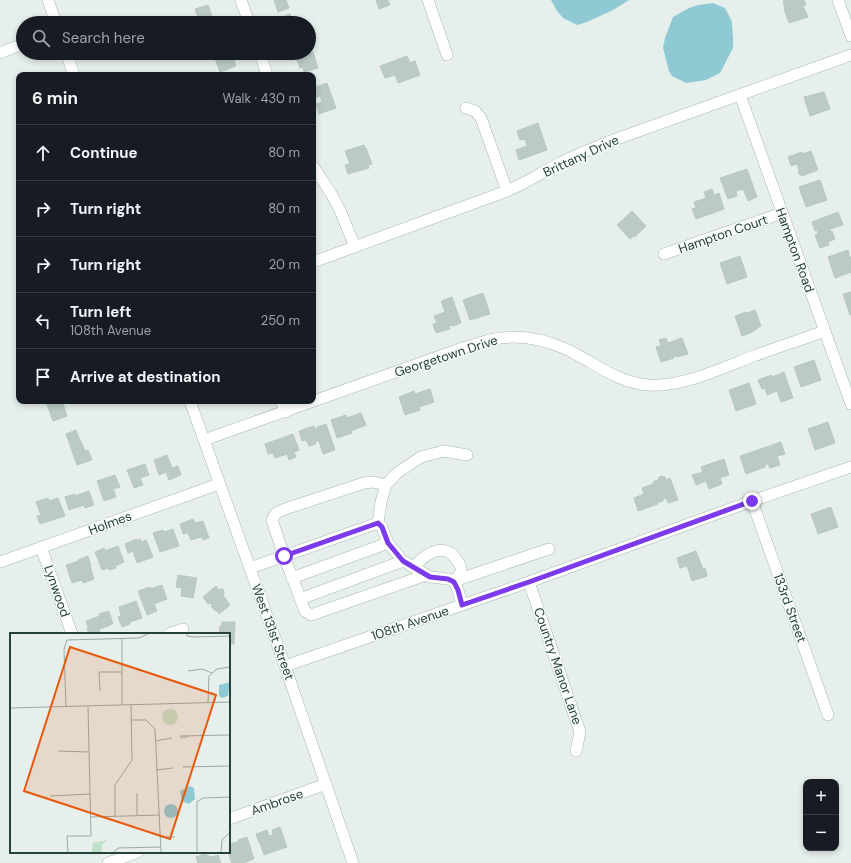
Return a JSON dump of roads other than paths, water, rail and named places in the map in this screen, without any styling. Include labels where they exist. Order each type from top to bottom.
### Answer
[{"type":"street","points":[[48,0],[54,16]]},
{"type":"street","points":[[241,0],[247,16]]},
{"type":"street","points":[[428,0],[447,55]]},
{"type":"street","points":[[838,0],[851,36]]},
{"type":"street","points":[[0,52],[16,46]]},
{"type":"street","name":"Brittany Drive","points":[[316,261],[508,191],[522,185],[558,164],[590,149],[851,55]]},
{"type":"street","points":[[69,60],[73,72]]},
{"type":"street","points":[[262,60],[266,72]]},
{"type":"street","name":"Hampton Road","points":[[740,95],[851,404]]},
{"type":"street","points":[[466,108],[475,111],[481,118],[508,191]]},
{"type":"street","points":[[316,171],[338,205],[355,247]]},
{"type":"street","name":"Hampton Court","points":[[664,254],[782,213]]},
{"type":"street","name":"Georgetown Drive","points":[[316,401],[463,348],[496,338],[524,338],[554,345],[622,378],[639,384],[656,385],[690,379],[825,331]]},
{"type":"street","name":"West 131st Street","points":[[191,404],[285,666],[353,863]]},
{"type":"street","points":[[282,404],[286,412]]},
{"type":"street","name":"Georgetown Drive","points":[[204,440],[308,404]]},
{"type":"street","points":[[378,523],[381,502],[386,485],[397,473],[421,457],[444,451],[467,455]]},
{"type":"street","name":"108th Avenue","points":[[285,666],[529,582],[752,501],[851,467]]},
{"type":"street","points":[[386,485],[373,482],[364,483],[276,513],[272,520],[305,611],[311,615],[426,575]]},
{"type":"street","name":"Holmes","points":[[0,562],[219,484]]},
{"type":"street","name":"133rd Street","points":[[752,501],[828,715]]},
{"type":"street","points":[[378,523],[382,527],[388,543],[403,561],[430,577],[448,579],[454,582],[462,605]]},
{"type":"street","points":[[250,568],[378,523]]},
{"type":"street","points":[[292,578],[388,543]]},
{"type":"street","name":"Lynwood","points":[[41,547],[72,633]]},
{"type":"street","points":[[454,582],[549,549]]},
{"type":"street","points":[[413,567],[429,554],[436,551],[445,550],[454,555],[460,566],[461,571],[454,582]]},
{"type":"street","points":[[300,599],[403,561]]},
{"type":"street","name":"Country Manor Lane","points":[[529,582],[580,732],[576,751]]},
{"type":"street","points":[[172,633],[183,629]]},
{"type":"street","name":"Ambrose","points":[[230,819],[326,784]]},
{"type":"street","points":[[108,863],[135,853]]},
{"type":"water","points":[[551,0],[629,0],[613,10],[577,25],[563,18]]},
{"type":"water","points":[[713,3],[725,8],[732,22],[733,48],[720,73],[706,80],[686,83],[672,76],[669,71],[663,48],[665,38],[673,17],[689,8]]}]
